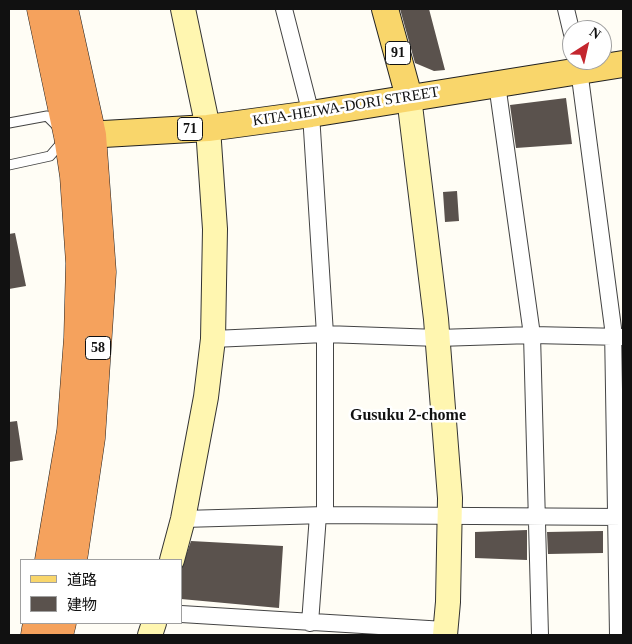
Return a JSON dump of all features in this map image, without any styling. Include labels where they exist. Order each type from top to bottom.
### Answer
[{"type":"highway","name":"58","points":[[41,9],[80,135],[74,176],[80,263],[78,338],[71,431],[49,559]]},
{"type":"highway","name":"58","points":[[64,9],[80,135],[102,272],[99,344],[91,438],[73,559]]},
{"type":"main road","name":"91","points":[[385,9],[409,97]]},
{"type":"main road","name":"KITA-HEIWA-DORI STREET","points":[[80,135],[208,128],[311,114],[497,84],[562,70]]},
{"type":"street","points":[[172,559],[183,519],[206,397],[213,339],[215,229],[208,128],[183,9]]},
{"type":"street","points":[[284,9],[311,114],[325,334],[322,515],[310,623]]},
{"type":"street","points":[[579,70],[618,337],[620,517],[620,607],[618,635]]},
{"type":"street","points":[[497,84],[532,335],[540,635]]},
{"type":"street","points":[[182,614],[445,633],[451,516],[438,338],[409,97]]},
{"type":"street","points":[[213,339],[325,334],[438,338],[532,335],[618,337]]},
{"type":"street","points":[[183,519],[322,515],[620,517]]},
{"type":"lane","points":[[9,123],[47,116],[80,135],[50,156],[9,165]]},
{"type":"building","points":[[400,9],[429,9],[445,70],[434,71],[415,63]]},
{"type":"building","points":[[566,98],[572,144],[516,148],[510,105]]},
{"type":"building","points":[[457,191],[459,221],[445,222],[443,192]]},
{"type":"building","points":[[15,233],[26,286],[9,289],[9,234]]},
{"type":"building","points":[[17,421],[23,460],[9,462],[9,422]]},
{"type":"building","points":[[527,530],[527,560],[475,558],[475,532]]},
{"type":"building","points":[[603,531],[603,553],[548,554],[547,532]]},
{"type":"building","points":[[191,541],[283,546],[279,608],[182,599],[182,567]]},
{"type":"district","name":"Gusuku 2-chome","points":[[408,416]]}]
